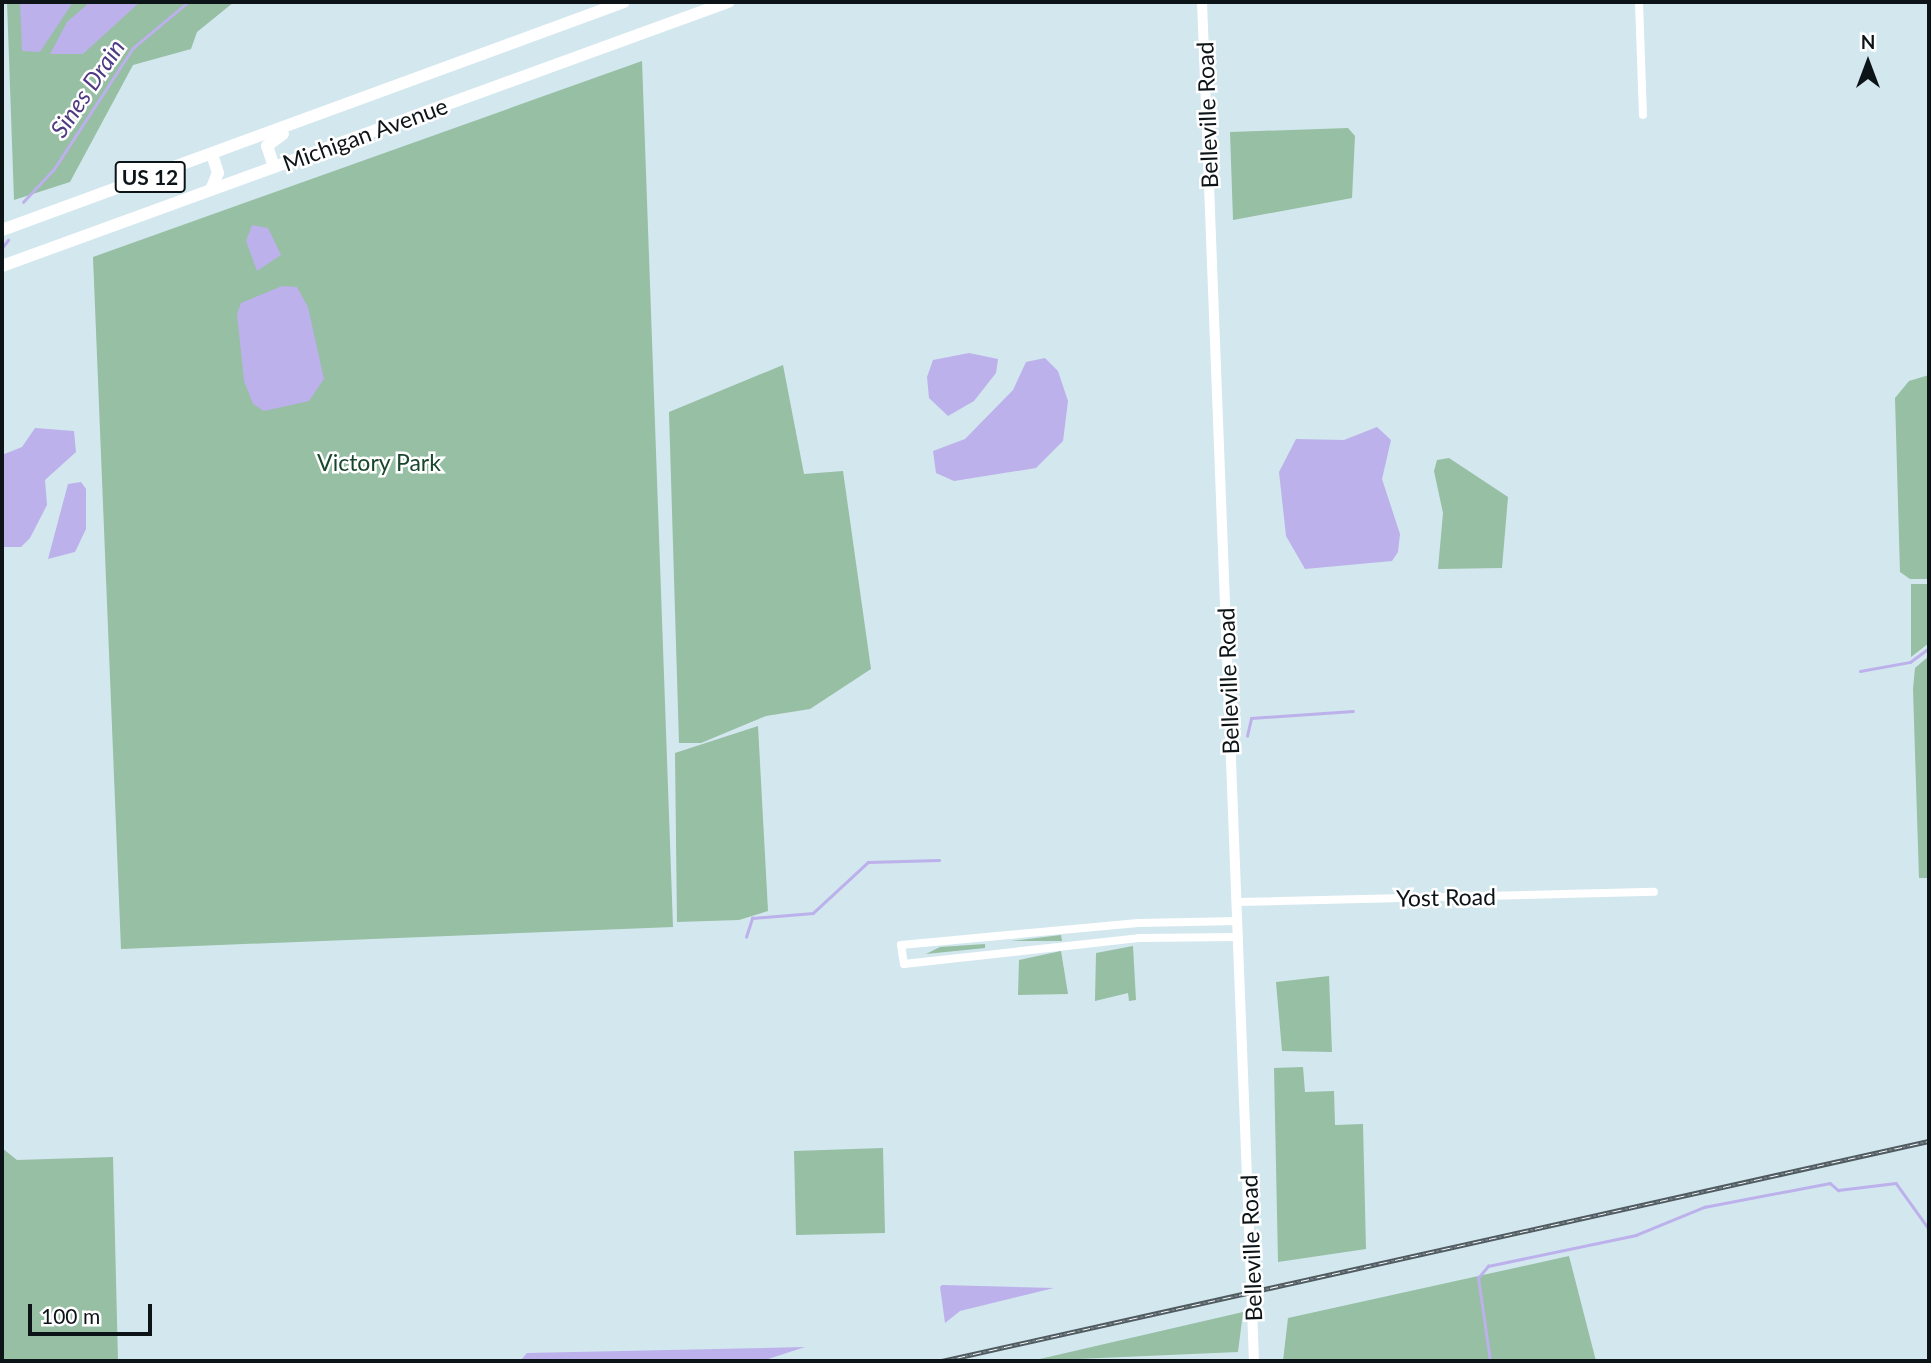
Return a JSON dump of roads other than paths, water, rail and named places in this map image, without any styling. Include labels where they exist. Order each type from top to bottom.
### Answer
[{"type":"main road","name":"Michigan Avenue","points":[[2,230],[624,2]]},
{"type":"main road","name":"Michigan Avenue","points":[[2,267],[728,2]]},
{"type":"main road","name":"Belleville Road","points":[[1202,2],[1254,1361]]},
{"type":"main road","points":[[274,167],[269,142],[357,108],[361,99]]},
{"type":"main road","points":[[211,190],[218,173],[212,154]]},
{"type":"street","points":[[1639,2],[1643,115]]},
{"type":"street","name":"Yost Road","points":[[1237,902],[1654,892]]},
{"type":"street","points":[[1238,921],[1138,923],[901,945],[904,964],[1139,938],[1239,937]]},
{"type":"street","points":[[1138,923],[1139,938]]},
{"type":"street","points":[[1079,929],[1081,944]]},
{"type":"street","points":[[1002,936],[1003,953]]},
{"type":"waterway","name":"Sines Drain","points":[[23,202],[54,169],[133,48],[188,2]]},
{"type":"waterway","name":"Sines Drain","points":[[2,248],[8,240]]},
{"type":"waterway","points":[[1860,671],[1910,662],[1929,648]]},
{"type":"waterway","points":[[1247,736],[1251,718],[1353,711]]},
{"type":"waterway","points":[[746,937],[752,918],[813,913],[868,862],[939,860]]},
{"type":"waterway","points":[[1490,1361],[1478,1278],[1488,1266],[1636,1235],[1704,1207],[1830,1183],[1838,1190],[1896,1183],[1929,1229]]},
{"type":"railway","points":[[942,1361],[1929,1141]]},
{"type":"park label","name":"Victory Park","points":[[379,462]]}]
